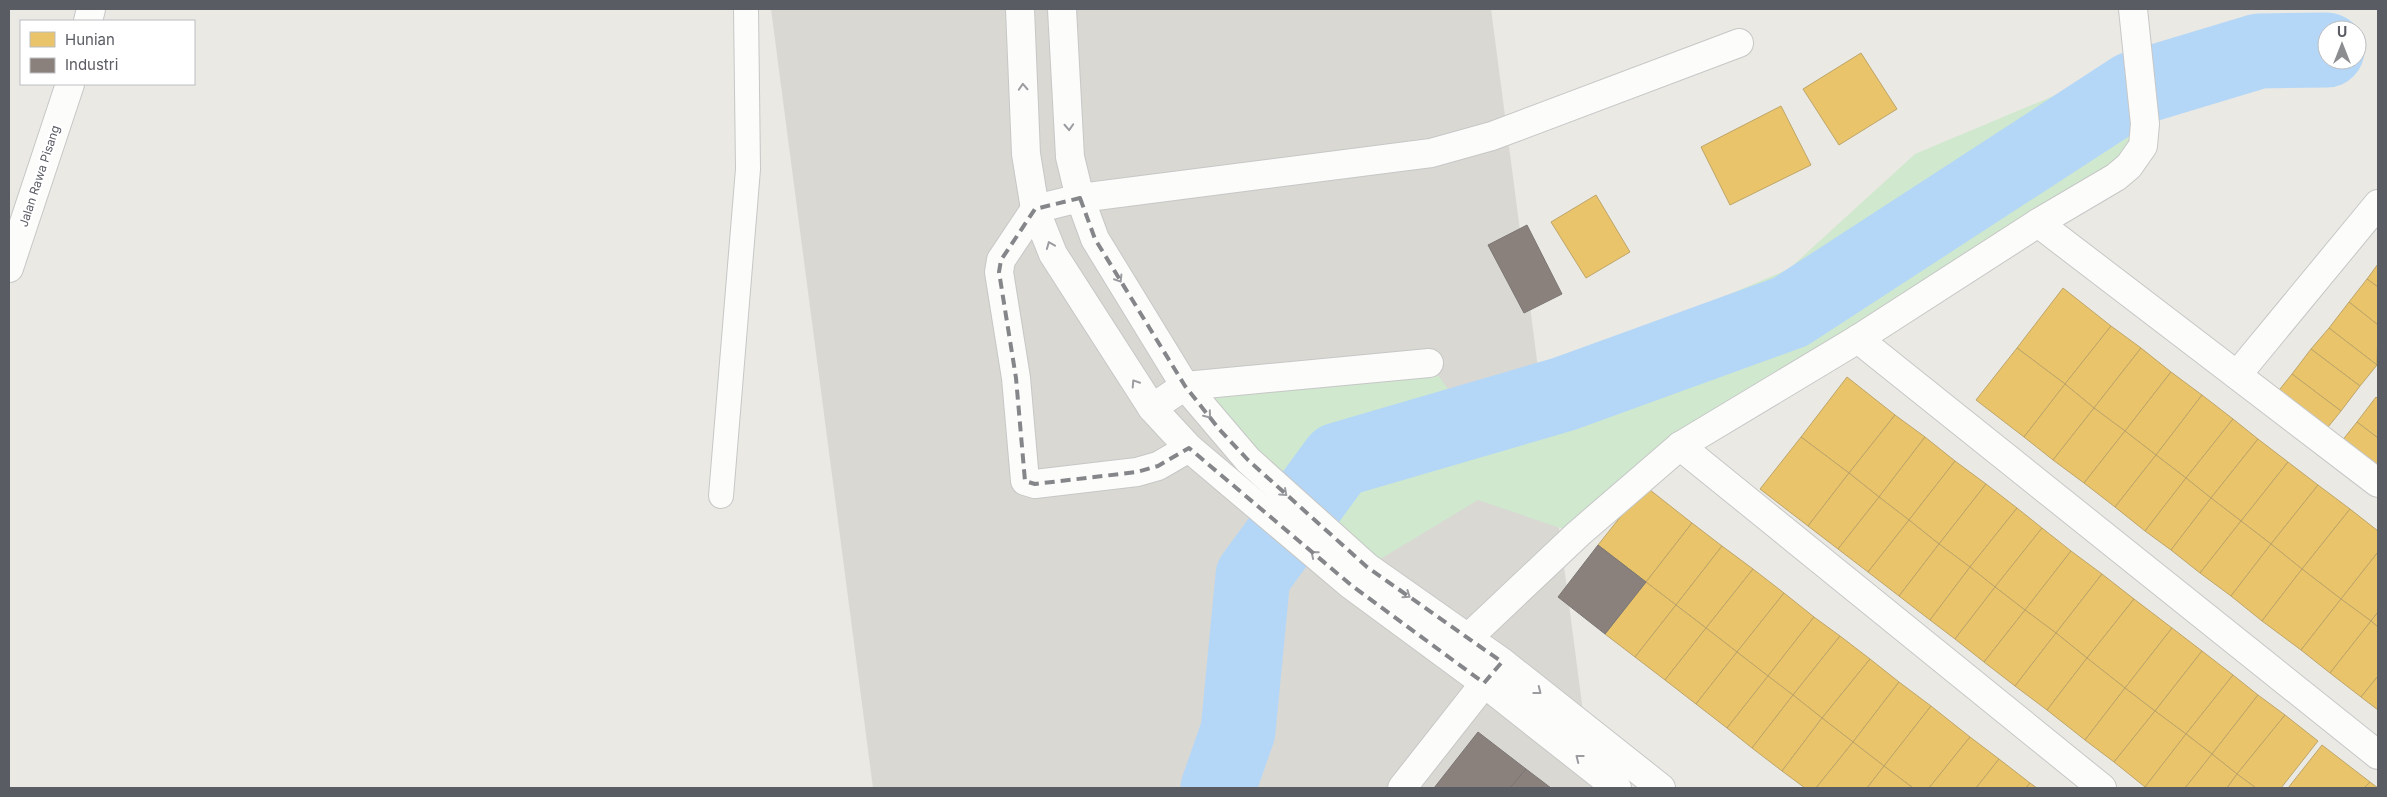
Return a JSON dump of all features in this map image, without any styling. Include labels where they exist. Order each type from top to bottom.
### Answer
[{"type":"street","points":[[1020,9],[1026,154],[1035,209],[1053,254],[1152,408],[1189,448],[1228,482],[1359,576],[1467,636],[1661,788]]},
{"type":"street","points":[[1062,9],[1070,157],[1080,198],[1095,239],[1185,386],[1248,460],[1359,576],[1448,657],[1484,683],[1617,788]]},
{"type":"street","points":[[1448,657],[1467,636],[1578,534],[1680,446],[1858,339],[2038,222],[2116,177],[2129,166],[2143,146],[2146,124],[2134,16]]},
{"type":"street","points":[[1189,448],[1158,466],[1137,472],[1035,484],[1025,481],[1016,378],[999,272],[1001,260],[1035,209],[1080,198],[1431,153],[1492,136],[1740,43]]},
{"type":"street","name":"Jalan Rawa Pisang","points":[[9,268],[70,85]]},
{"type":"street","points":[[2237,375],[2378,204]]},
{"type":"street","points":[[2038,222],[2378,483]]},
{"type":"street","points":[[1858,339],[2378,755]]},
{"type":"street","points":[[1152,408],[1185,386],[1429,363]]},
{"type":"street","points":[[1680,446],[2102,788]]},
{"type":"street","points":[[1402,788],[1502,662]]},
{"type":"lane","points":[[721,496],[748,169],[746,9]]},
{"type":"highlighted area","points":[[1080,198],[1095,239],[1185,386],[1219,429],[1248,460],[1367,567],[1502,662],[1484,683],[1351,585],[1189,448],[1158,466],[1137,472],[1035,484],[1025,481],[1016,378],[999,272],[1001,260],[1035,209]]},
{"type":"shaded area","points":[[771,9],[1491,9],[1593,788],[873,788]]},
{"type":"green space","points":[[2139,60],[2143,146],[1858,339],[1578,534],[1478,500],[1367,567],[1185,386],[1429,363],[1462,408],[1789,269],[1915,154]]},
{"type":"building: Hunian","points":[[1861,53],[1897,109],[1839,145],[1803,89]]},
{"type":"building: Hunian","points":[[1781,106],[1811,165],[1730,205],[1701,147]]},
{"type":"building: Hunian","points":[[1596,195],[1630,252],[1586,278],[1551,222]]},
{"type":"building: Hunian","points":[[2378,264],[2378,287],[2367,279]]},
{"type":"building: Hunian","points":[[2367,279],[2378,287],[2378,325],[2349,302]]},
{"type":"building: Hunian","points":[[2063,288],[2111,326],[2065,384],[2017,348]]},
{"type":"building: Hunian","points":[[2349,302],[2378,325],[2377,365],[2329,328]]},
{"type":"building: Hunian","points":[[2111,326],[2141,348],[2094,408],[2065,384]]},
{"type":"building: Hunian","points":[[2329,328],[2377,365],[2360,386],[2311,349]]},
{"type":"building: Hunian","points":[[2017,348],[2065,384],[2024,437],[1976,400]]},
{"type":"building: Hunian","points":[[2141,348],[2171,372],[2125,431],[2094,408]]},
{"type":"building: Hunian","points":[[2311,349],[2360,386],[2341,411],[2292,374]]},
{"type":"building: Hunian","points":[[2171,372],[2202,395],[2156,455],[2125,431]]},
{"type":"building: Hunian","points":[[2292,374],[2341,411],[2320,437],[2272,399]]},
{"type":"building: Hunian","points":[[1847,377],[1895,415],[1849,473],[1801,437]]},
{"type":"building: Hunian","points":[[2065,384],[2094,408],[2053,460],[2024,437]]},
{"type":"building: Hunian","points":[[2202,395],[2233,419],[2186,478],[2156,455]]},
{"type":"building: Hunian","points":[[2376,397],[2378,399],[2378,438],[2357,422]]},
{"type":"building: Hunian","points":[[2094,408],[2125,431],[2084,483],[2053,460]]},
{"type":"building: Hunian","points":[[1895,415],[1925,437],[1879,497],[1849,473]]},
{"type":"building: Hunian","points":[[2233,419],[2258,439],[2211,498],[2186,478]]},
{"type":"building: Hunian","points":[[2357,422],[2378,438],[2378,479],[2337,447]]},
{"type":"building: Hunian","points":[[2125,431],[2156,455],[2115,507],[2084,483]]},
{"type":"building: Hunian","points":[[1801,437],[1849,473],[1808,526],[1760,489]]},
{"type":"building: Hunian","points":[[1925,437],[1955,461],[1909,520],[1879,497]]},
{"type":"building: Hunian","points":[[2258,439],[2288,462],[2241,521],[2211,498]]},
{"type":"building: Hunian","points":[[2156,455],[2186,478],[2145,531],[2115,507]]},
{"type":"building: Hunian","points":[[1955,461],[1986,484],[1939,544],[1909,520]]},
{"type":"building: Hunian","points":[[2288,462],[2318,485],[2271,544],[2241,521]]},
{"type":"building: Hunian","points":[[1849,473],[1879,497],[1838,549],[1808,526]]},
{"type":"building: Hunian","points":[[2186,478],[2211,498],[2171,550],[2145,531]]},
{"type":"building: Hunian","points":[[1986,484],[2017,508],[1970,567],[1939,544]]},
{"type":"building: Hunian","points":[[2318,485],[2350,509],[2302,569],[2271,544]]},
{"type":"building: Hunian","points":[[1645,486],[1692,523],[1646,582],[1598,545]]},
{"type":"building: Hunian","points":[[1879,497],[1909,520],[1868,572],[1838,549]]},
{"type":"building: Hunian","points":[[2211,498],[2241,521],[2200,573],[2171,550]]},
{"type":"building: Hunian","points":[[2017,508],[2042,528],[1995,587],[1970,567]]},
{"type":"building: Hunian","points":[[2350,509],[2378,531],[2378,552],[2341,599],[2302,569]]},
{"type":"building: Hunian","points":[[1909,520],[1939,544],[1899,596],[1868,572]]},
{"type":"building: Hunian","points":[[2241,521],[2271,544],[2231,596],[2200,573]]},
{"type":"building: Hunian","points":[[1692,523],[1722,546],[1676,605],[1646,582]]},
{"type":"building: Hunian","points":[[2042,528],[2071,551],[2025,610],[1995,587]]},
{"type":"building: Hunian","points":[[1939,544],[1970,567],[1930,620],[1899,596]]},
{"type":"building: Hunian","points":[[2271,544],[2302,569],[2262,621],[2231,596]]},
{"type":"building: Hunian","points":[[1722,546],[1753,569],[1706,628],[1676,605]]},
{"type":"building: Hunian","points":[[2071,551],[2102,574],[2056,633],[2025,610]]},
{"type":"building: Hunian","points":[[2378,552],[2378,612],[2371,621],[2341,599]]},
{"type":"building: Hunian","points":[[1970,567],[1995,587],[1955,639],[1930,620]]},
{"type":"building: Hunian","points":[[1753,569],[1784,593],[1737,652],[1706,628]]},
{"type":"building: Hunian","points":[[2302,569],[2341,599],[2301,650],[2262,621]]},
{"type":"building: Hunian","points":[[2102,574],[2134,599],[2087,658],[2056,633]]},
{"type":"building: Hunian","points":[[1646,582],[1676,605],[1635,657],[1605,634]]},
{"type":"building: Hunian","points":[[1995,587],[2025,610],[1984,662],[1955,639]]},
{"type":"building: Hunian","points":[[1784,593],[1814,617],[1768,676],[1737,652]]},
{"type":"building: Hunian","points":[[2134,599],[2172,628],[2125,688],[2087,658]]},
{"type":"building: Hunian","points":[[2341,599],[2371,621],[2330,673],[2301,650]]},
{"type":"building: Hunian","points":[[1676,605],[1706,628],[1665,680],[1635,657]]},
{"type":"building: Hunian","points":[[2025,610],[2056,633],[2015,686],[1984,662]]},
{"type":"building: Hunian","points":[[2378,612],[2378,627],[2371,621]]},
{"type":"building: Hunian","points":[[1814,617],[1840,636],[1793,695],[1768,676]]},
{"type":"building: Hunian","points":[[2371,621],[2378,627],[2378,676],[2361,697],[2330,673]]},
{"type":"building: Hunian","points":[[1706,628],[1737,652],[1696,704],[1665,680]]},
{"type":"building: Hunian","points":[[2172,628],[2202,651],[2155,711],[2125,688]]},
{"type":"building: Hunian","points":[[2056,633],[2087,658],[2047,710],[2015,686]]},
{"type":"building: Hunian","points":[[1840,636],[1870,659],[1822,718],[1793,695]]},
{"type":"building: Hunian","points":[[2202,651],[2233,675],[2186,734],[2155,711]]},
{"type":"building: Hunian","points":[[1737,652],[1768,676],[1727,728],[1696,704]]},
{"type":"building: Hunian","points":[[2087,658],[2125,688],[2085,740],[2047,710]]},
{"type":"building: Hunian","points":[[1870,659],[1899,682],[1853,742],[1822,718]]},
{"type":"building: Hunian","points":[[2233,675],[2258,695],[2212,754],[2186,734]]},
{"type":"building: Hunian","points":[[1768,676],[1793,695],[1752,748],[1727,728]]},
{"type":"building: Hunian","points":[[2378,676],[2378,710],[2361,697]]},
{"type":"building: Hunian","points":[[1899,682],[1931,706],[1884,766],[1853,742]]},
{"type":"building: Hunian","points":[[2125,688],[2155,711],[2114,762],[2085,740]]},
{"type":"building: Hunian","points":[[1793,695],[1822,718],[1782,771],[1752,748]]},
{"type":"building: Hunian","points":[[2258,695],[2285,715],[2237,774],[2212,754]]},
{"type":"building: Hunian","points":[[1931,706],[1970,737],[1929,788],[1913,788],[1884,766]]},
{"type":"building: Hunian","points":[[2155,711],[2186,734],[2145,787],[2114,762]]},
{"type":"building: Hunian","points":[[2285,715],[2318,741],[2281,788],[2256,788],[2237,774]]},
{"type":"building: Hunian","points":[[1822,718],[1853,742],[1816,788],[1805,788],[1782,771]]},
{"type":"building: Hunian","points":[[2186,734],[2212,754],[2185,788],[2145,787]]},
{"type":"building: Hunian","points":[[1970,737],[1999,759],[1976,788],[1929,788]]},
{"type":"building: Hunian","points":[[1853,742],[1884,766],[1867,788],[1816,788]]},
{"type":"building: Hunian","points":[[2322,745],[2370,782],[2364,788],[2288,788]]},
{"type":"building: Hunian","points":[[2212,754],[2237,774],[2227,788],[2185,788]]},
{"type":"building: Hunian","points":[[1999,759],[2030,783],[2026,788],[1976,788]]},
{"type":"building: Hunian","points":[[1884,766],[1913,788],[1867,788]]},
{"type":"building: Hunian","points":[[2237,774],[2256,788],[2227,788]]},
{"type":"building: Hunian","points":[[2370,782],[2378,788],[2364,788]]},
{"type":"building: Hunian","points":[[2030,783],[2037,788],[2026,788]]},
{"type":"building: Industri","points":[[1527,225],[1562,294],[1524,313],[1488,245]]},
{"type":"building: Industri","points":[[1598,545],[1646,582],[1605,634],[1558,597]]},
{"type":"building: Industri","points":[[1478,732],[1526,769],[1510,788],[1434,788]]},
{"type":"building: Industri","points":[[1526,769],[1551,788],[1510,788]]},
{"type":"waterway","points":[[1218,788],[1238,731],[1253,576],[1338,460],[1564,394],[1790,312],[2133,89],[2259,51],[2317,50]]}]
